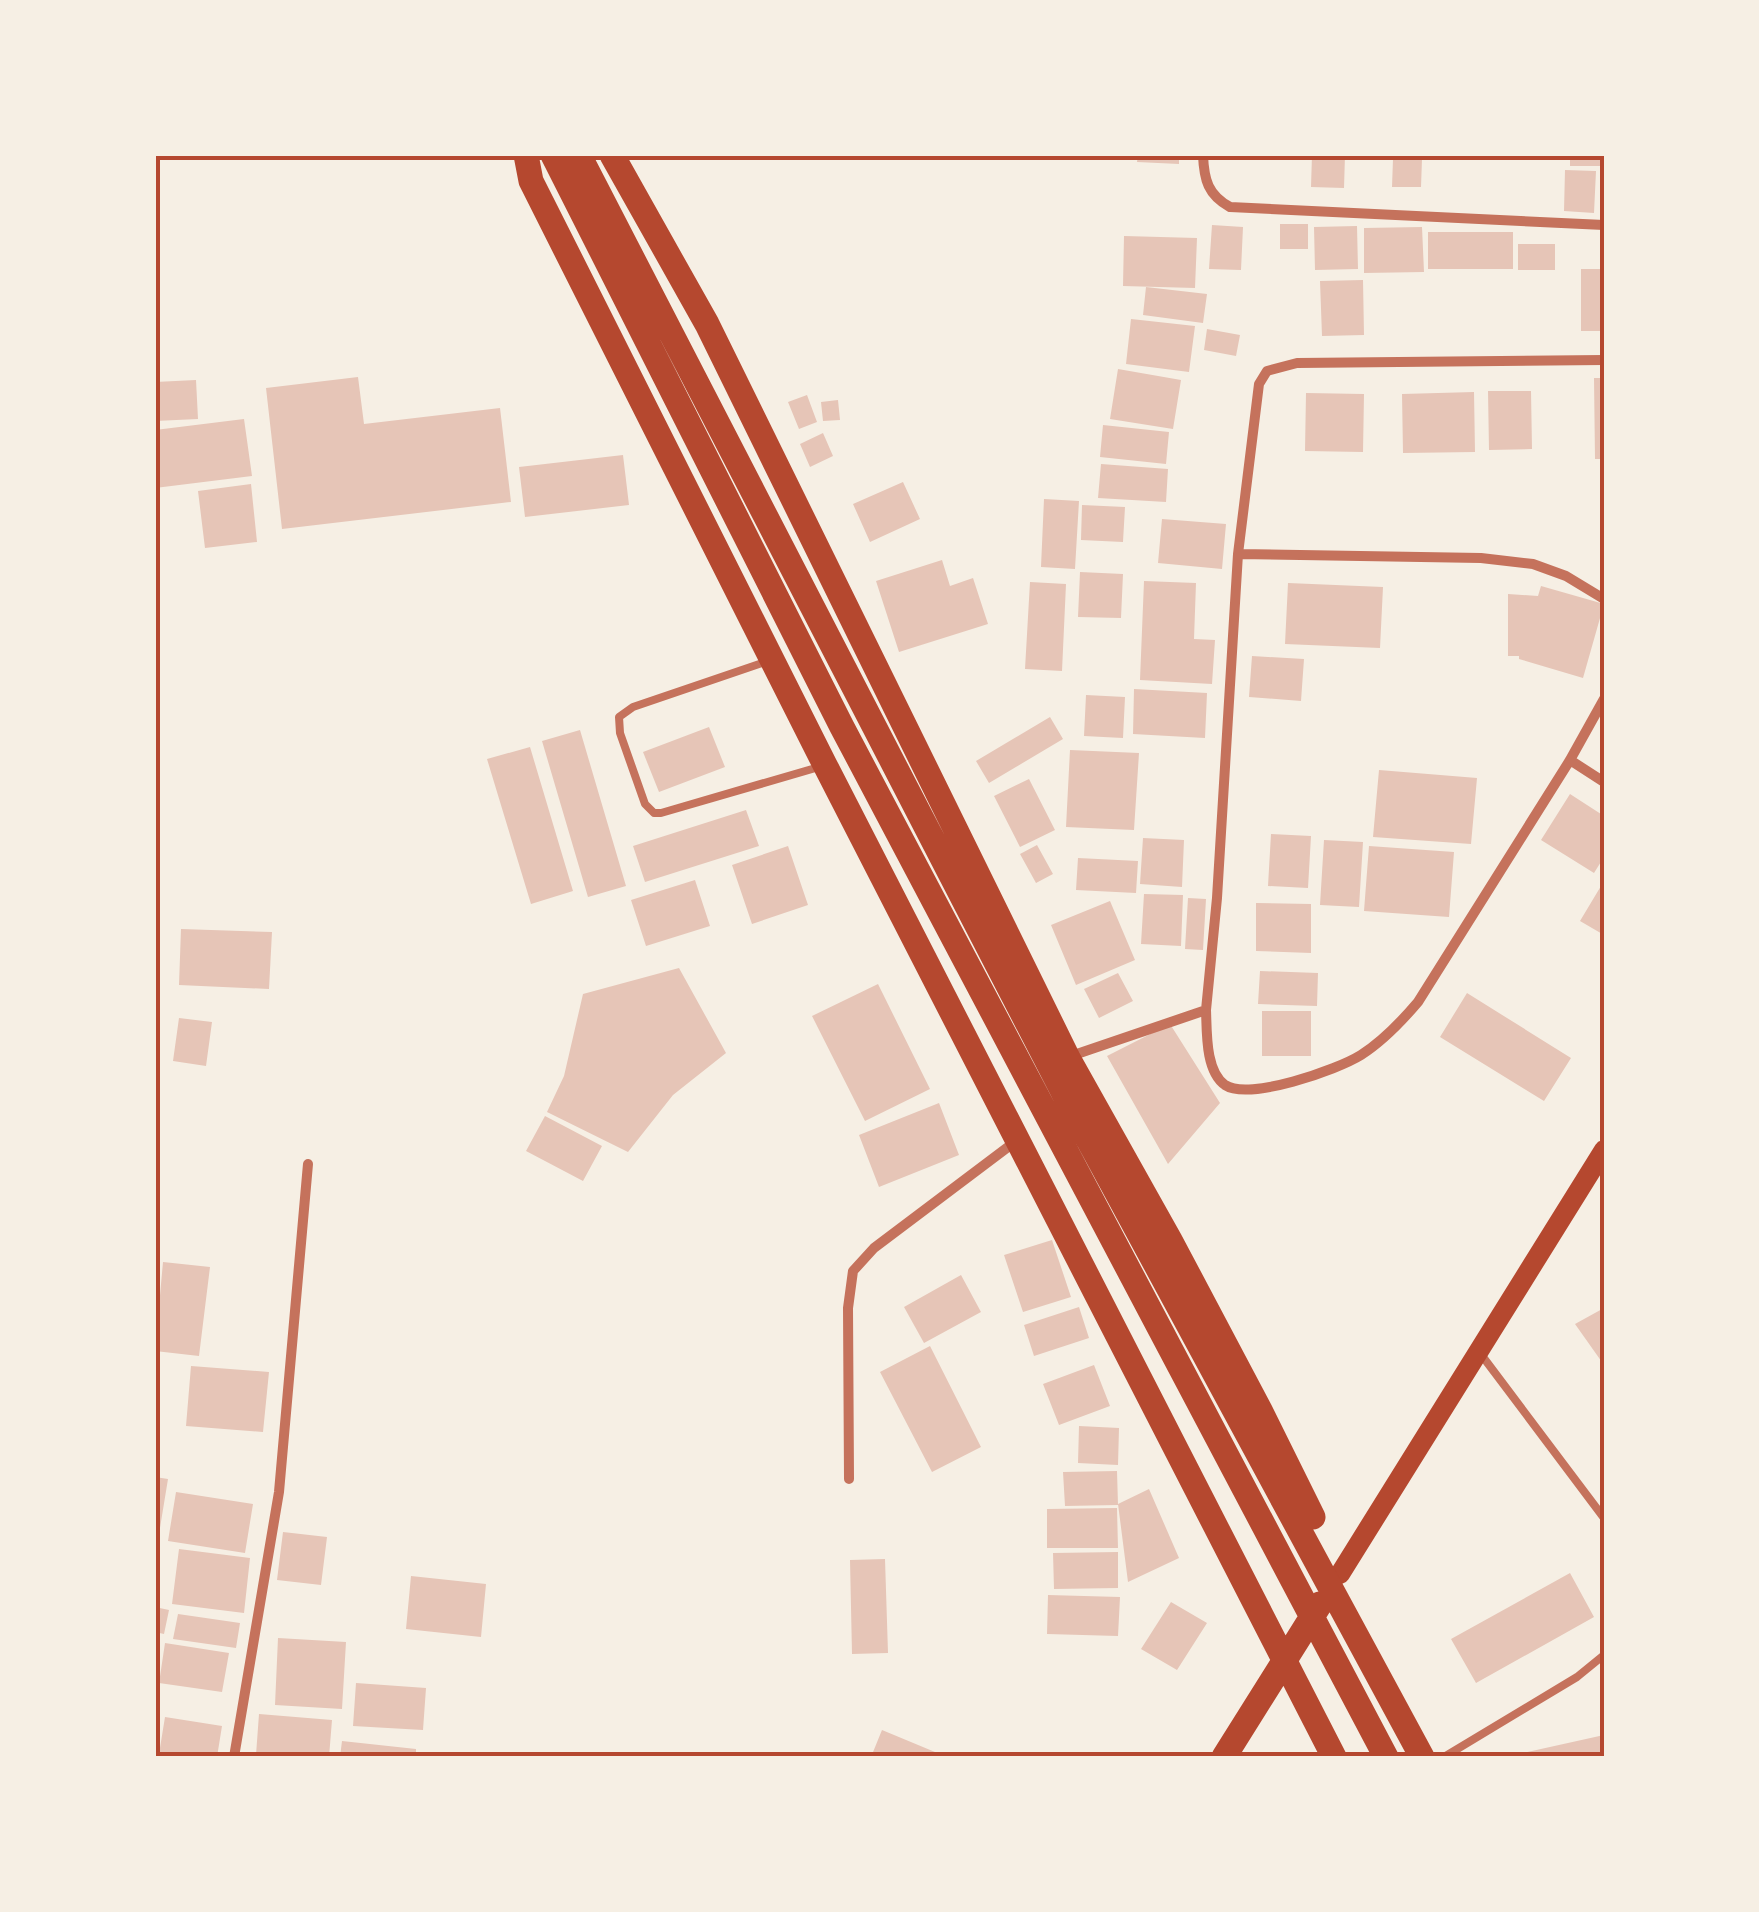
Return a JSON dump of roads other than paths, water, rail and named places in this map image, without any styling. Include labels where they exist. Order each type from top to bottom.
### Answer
[{"type":"main road","points":[[526,155],[530,180],[825,766],[1334,1757]]},
{"type":"main road","points":[[553,155],[842,726],[1422,1757]]},
{"type":"main road","points":[[579,155],[1386,1757]]},
{"type":"main road","points":[[612,155],[708,324],[1068,1058],[1260,1410],[1340,1574],[1440,1757]]},
{"type":"main road","points":[[1224,1757],[1604,1150]]},
{"type":"street","points":[[1204,155],[1207,184],[1215,199],[1230,207],[1604,225]]},
{"type":"street","points":[[1604,360],[1297,363],[1267,371],[1256,395],[1238,554],[1217,898],[1206,1010],[1208,1048],[1216,1072],[1226,1085],[1244,1089],[1268,1087],[1321,1073],[1359,1056],[1399,1025],[1418,1002],[1604,700]]},
{"type":"street","points":[[1238,554],[1516,562],[1566,576],[1604,599]]},
{"type":"street","points":[[1570,760],[1604,782]]},
{"type":"street","points":[[1068,1058],[1206,1010]]},
{"type":"street","points":[[849,1478],[848,1308],[853,1271],[874,1248],[1017,1140]]},
{"type":"street","points":[[234,1757],[279,1492],[308,1164]]},
{"type":"lane","points":[[772,659],[634,707],[619,717],[620,733],[645,804],[661,814],[825,766]]},
{"type":"lane","points":[[1478,1350],[1604,1518]]},
{"type":"lane","points":[[1440,1757],[1577,1677],[1604,1655]]}]
